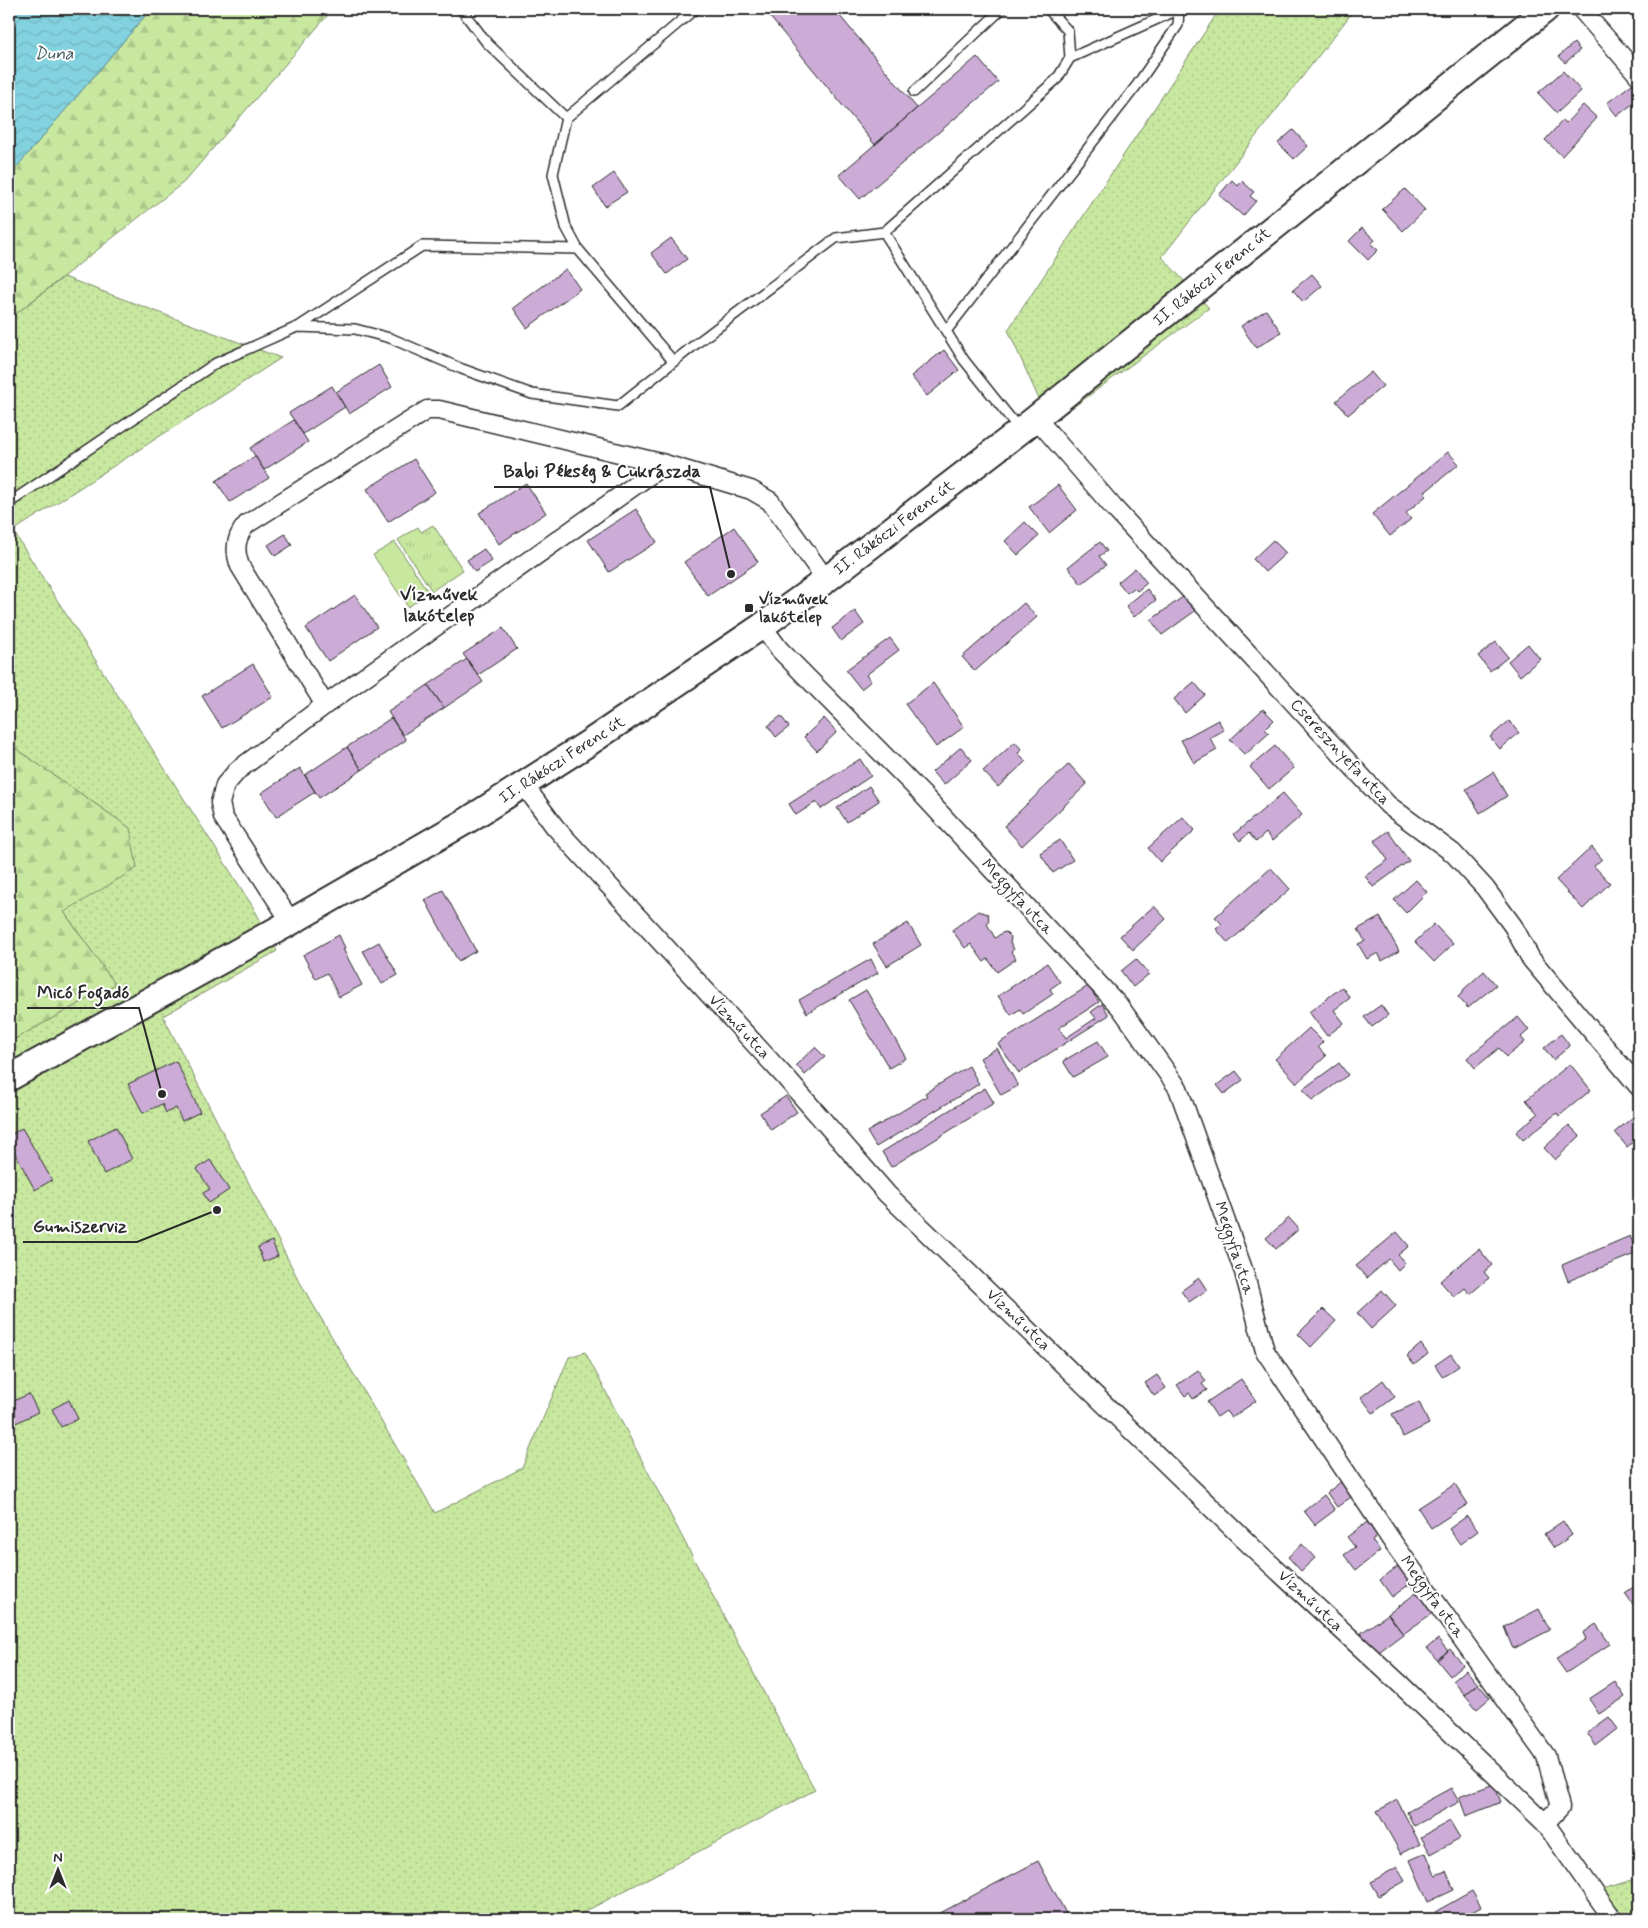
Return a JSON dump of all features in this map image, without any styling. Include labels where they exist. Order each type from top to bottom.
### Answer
[{"type":"main road","name":"II. Rákóczi Ferenc út","points":[[9,1078],[384,870],[524,785],[762,626],[826,580],[1028,425],[1546,9]]},
{"type":"street","points":[[1581,9],[1639,76]]},
{"type":"street","points":[[325,705],[240,566],[236,556],[236,543],[247,524],[427,410],[439,410],[665,464],[751,490],[770,501],[826,580]]},
{"type":"street","name":"Cseresznyefa utca","points":[[1028,425],[1113,507],[1388,805],[1453,853],[1485,888],[1513,926],[1531,959],[1639,1087]]},
{"type":"street","points":[[291,922],[223,817],[220,803],[225,785],[238,770],[325,705],[665,464]]},
{"type":"street","name":"Meggyfa utca","points":[[762,626],[779,649],[922,794],[1120,1007],[1178,1088],[1244,1272],[1265,1352],[1394,1544],[1546,1756],[1560,1807],[1545,1823]]},
{"type":"street","name":"Vízmű utca","points":[[524,785],[555,827],[786,1078],[887,1194],[1252,1547],[1400,1684],[1545,1823]]},
{"type":"street","points":[[1545,1823],[1613,1919]]},
{"type":"lane","points":[[461,9],[487,43],[566,118]]},
{"type":"lane","points":[[673,361],[578,249],[566,227],[553,174],[566,118],[695,9]]},
{"type":"lane","points":[[914,92],[1002,9]]},
{"type":"lane","points":[[1048,9],[1068,31],[1070,58]]},
{"type":"lane","points":[[297,327],[355,329],[390,338],[462,369],[532,394],[618,406],[673,361],[836,238],[884,232],[1057,79],[1070,58],[1179,9],[1178,25],[1137,85],[946,330]]},
{"type":"lane","points":[[884,232],[964,360],[1028,425]]},
{"type":"lane","points":[[9,503],[216,363],[297,327],[422,246],[578,249]]},
{"type":"green space","points":[[151,9],[333,9],[184,182],[9,319],[9,176]]},
{"type":"green space","points":[[1220,9],[1355,9],[1162,257],[1209,308],[1050,424],[1008,330]]},
{"type":"green space","points":[[64,277],[281,358],[13,531],[253,907],[277,951],[163,1016],[298,1279],[435,1513],[522,1468],[569,1357],[585,1352],[815,1790],[571,1919],[9,1919],[9,1042],[115,984],[64,912],[130,828],[9,744],[9,319]]},
{"type":"green space","points":[[433,525],[463,570],[432,591],[398,540],[418,527],[421,532]]},
{"type":"green space","points":[[395,542],[429,593],[408,607],[373,555]]},
{"type":"green space","points":[[9,744],[130,828],[137,868],[64,912],[115,984],[9,1042]]},
{"type":"green space","points":[[1639,1878],[1639,1919],[1614,1919],[1592,1892]]},
{"type":"water","name":"Duna","points":[[9,9],[151,9],[9,176]]},
{"type":"building","points":[[780,9],[834,9],[917,108],[875,145],[770,17]]},
{"type":"building","points":[[1574,43],[1580,50],[1565,63],[1559,56]]},
{"type":"building","points":[[977,57],[998,82],[860,199],[839,175]]},
{"type":"building","points":[[1563,71],[1581,91],[1557,113],[1538,93]]},
{"type":"building","points":[[1636,81],[1639,85],[1639,99],[1617,116],[1607,103]]},
{"type":"building","points":[[1583,105],[1597,118],[1562,156],[1545,140],[1563,120],[1566,123]]},
{"type":"building","points":[[1293,130],[1308,146],[1294,159],[1278,143]]},
{"type":"building","points":[[614,173],[627,192],[605,206],[593,188]]},
{"type":"building","points":[[1232,180],[1238,186],[1242,181],[1254,192],[1250,196],[1256,201],[1243,216],[1219,195]]},
{"type":"building","points":[[1405,189],[1425,210],[1403,231],[1382,209]]},
{"type":"building","points":[[1362,228],[1375,240],[1371,244],[1378,250],[1368,260],[1349,241]]},
{"type":"building","points":[[671,238],[687,259],[667,274],[651,253]]},
{"type":"building","points":[[566,269],[580,289],[527,328],[513,308]]},
{"type":"building","points":[[1312,274],[1322,286],[1303,302],[1293,290]]},
{"type":"building","points":[[1266,310],[1281,332],[1256,348],[1241,326]]},
{"type":"building","points":[[944,350],[959,370],[927,396],[911,376]]},
{"type":"building","points":[[379,365],[392,387],[349,414],[336,392]]},
{"type":"building","points":[[1371,372],[1383,386],[1348,415],[1336,401]]},
{"type":"building","points":[[332,386],[345,407],[303,434],[289,413]]},
{"type":"building","points":[[294,420],[308,442],[264,470],[250,448]]},
{"type":"building","points":[[1448,452],[1459,464],[1424,493],[1426,496],[1406,513],[1411,519],[1390,536],[1372,514]]},
{"type":"building","points":[[255,456],[269,478],[230,502],[216,481]]},
{"type":"building","points":[[414,459],[435,492],[388,522],[367,489]]},
{"type":"building","points":[[526,483],[546,513],[499,544],[479,513]]},
{"type":"building","points":[[1058,485],[1077,510],[1049,533],[1029,507]]},
{"type":"building","points":[[636,509],[657,542],[609,572],[588,540]]},
{"type":"building","points":[[1025,522],[1039,536],[1018,555],[1005,541]]},
{"type":"building","points":[[734,527],[758,562],[708,596],[684,562]]},
{"type":"building","points":[[285,534],[292,545],[275,556],[268,545]]},
{"type":"building","points":[[1273,540],[1286,553],[1265,572],[1253,559]]},
{"type":"building","points":[[1100,542],[1107,551],[1099,556],[1106,565],[1081,584],[1068,567]]},
{"type":"building","points":[[484,549],[492,561],[475,572],[467,560]]},
{"type":"building","points":[[1135,568],[1147,583],[1137,591],[1134,588],[1127,593],[1118,582]]},
{"type":"building","points":[[1147,589],[1156,600],[1134,617],[1126,606]]},
{"type":"building","points":[[355,595],[377,627],[328,661],[306,628]]},
{"type":"building","points":[[1184,596],[1195,611],[1162,635],[1151,620]]},
{"type":"building","points":[[1024,603],[1037,617],[975,671],[962,657]]},
{"type":"building","points":[[855,611],[864,624],[841,641],[832,628]]},
{"type":"building","points":[[503,628],[517,649],[478,675],[463,654]]},
{"type":"building","points":[[890,638],[899,650],[866,675],[871,681],[861,689],[846,670]]},
{"type":"building","points":[[1496,642],[1508,657],[1490,671],[1478,656]]},
{"type":"building","points":[[1528,644],[1540,659],[1520,676],[1508,661]]},
{"type":"building","points":[[467,659],[483,682],[444,708],[428,685]]},
{"type":"building","points":[[253,664],[273,697],[222,728],[202,696]]},
{"type":"building","points":[[1194,682],[1205,695],[1185,713],[1174,699]]},
{"type":"building","points":[[933,683],[964,727],[936,747],[905,704]]},
{"type":"building","points":[[428,685],[444,708],[403,735],[388,712]]},
{"type":"building","points":[[1263,709],[1274,720],[1265,729],[1269,733],[1245,755],[1230,740]]},
{"type":"building","points":[[781,716],[789,727],[776,737],[768,726]]},
{"type":"building","points":[[391,718],[406,740],[362,770],[347,747]]},
{"type":"building","points":[[824,718],[837,732],[817,751],[804,737]]},
{"type":"building","points":[[1218,720],[1224,730],[1210,738],[1217,750],[1194,763],[1181,740]]},
{"type":"building","points":[[1509,721],[1519,733],[1500,749],[1490,737]]},
{"type":"building","points":[[1015,742],[1022,750],[1018,753],[1026,761],[998,787],[983,771]]},
{"type":"building","points":[[1275,746],[1294,768],[1269,789],[1250,767]]},
{"type":"building","points":[[347,747],[362,770],[319,798],[305,775]]},
{"type":"building","points":[[961,747],[972,760],[944,785],[932,772]]},
{"type":"building","points":[[860,759],[871,776],[821,809],[816,802],[796,815],[789,804]]},
{"type":"building","points":[[1069,764],[1087,784],[1022,846],[1004,826]]},
{"type":"building","points":[[300,768],[315,792],[276,817],[261,793]]},
{"type":"building","points":[[1493,772],[1507,796],[1480,813],[1466,789]]},
{"type":"building","points":[[869,786],[879,801],[847,822],[837,808]]},
{"type":"building","points":[[1283,793],[1302,815],[1272,841],[1266,833],[1256,842],[1249,833],[1240,841],[1234,834]]},
{"type":"building","points":[[1183,817],[1195,830],[1160,862],[1148,848]]},
{"type":"building","points":[[1388,831],[1409,861],[1373,887],[1365,876],[1388,860],[1374,841]]},
{"type":"building","points":[[1060,840],[1073,860],[1053,873],[1040,853]]},
{"type":"building","points":[[1592,847],[1602,859],[1594,866],[1610,883],[1583,909],[1556,880]]},
{"type":"building","points":[[1271,868],[1290,889],[1228,943],[1216,929],[1222,924],[1215,917]]},
{"type":"building","points":[[1416,880],[1427,892],[1406,913],[1394,900]]},
{"type":"building","points":[[443,890],[476,951],[458,961],[425,900]]},
{"type":"building","points":[[1154,906],[1166,919],[1133,950],[1120,936]]},
{"type":"building","points":[[978,911],[988,914],[989,921],[987,924],[995,938],[1006,932],[1011,937],[1010,943],[1014,949],[1011,952],[1016,959],[997,972],[988,959],[984,962],[971,944],[965,948],[952,930]]},
{"type":"building","points":[[1380,917],[1399,951],[1382,961],[1378,953],[1367,959],[1358,944],[1365,941],[1358,929]]},
{"type":"building","points":[[908,923],[921,945],[887,966],[873,944]]},
{"type":"building","points":[[1434,924],[1453,944],[1434,962],[1415,942]]},
{"type":"building","points":[[339,935],[345,948],[343,949],[362,985],[339,997],[327,973],[316,979],[303,955]]},
{"type":"building","points":[[379,942],[398,975],[382,984],[363,951]]},
{"type":"building","points":[[871,959],[878,973],[807,1013],[799,1000]]},
{"type":"building","points":[[1136,959],[1149,974],[1133,987],[1121,971]]},
{"type":"building","points":[[1047,963],[1060,982],[1050,989],[1053,994],[1023,1014],[1020,1009],[1011,1015],[998,996]]},
{"type":"building","points":[[1484,971],[1496,985],[1468,1008],[1458,997]]},
{"type":"building","points":[[1088,986],[1099,1002],[1059,1028],[1066,1038],[1096,1018],[1091,1012],[1102,1004],[1109,1015],[1019,1073],[998,1044]]},
{"type":"building","points":[[1342,987],[1350,998],[1334,1010],[1344,1023],[1327,1036],[1309,1012]]},
{"type":"building","points":[[866,990],[906,1058],[889,1068],[849,1000]]},
{"type":"building","points":[[1381,1005],[1388,1015],[1372,1027],[1364,1017]]},
{"type":"building","points":[[1518,1017],[1529,1030],[1521,1037],[1525,1042],[1506,1057],[1499,1048],[1475,1068],[1467,1058]]},
{"type":"building","points":[[1309,1028],[1323,1042],[1318,1047],[1326,1056],[1297,1083],[1275,1059]]},
{"type":"building","points":[[1561,1034],[1570,1046],[1553,1060],[1544,1048]]},
{"type":"building","points":[[1098,1041],[1108,1057],[1073,1077],[1063,1061]]},
{"type":"building","points":[[815,1047],[825,1057],[805,1075],[796,1065]]},
{"type":"building","points":[[997,1048],[1018,1086],[1001,1095],[980,1058]]},
{"type":"building","points":[[176,1061],[200,1112],[182,1121],[176,1108],[166,1113],[162,1104],[143,1113],[128,1084]]},
{"type":"building","points":[[1339,1063],[1348,1075],[1312,1101],[1303,1089]]},
{"type":"building","points":[[1570,1064],[1591,1090],[1559,1116],[1557,1113],[1523,1140],[1516,1132],[1538,1114],[1526,1100]]},
{"type":"building","points":[[969,1066],[979,1084],[876,1147],[867,1132],[927,1096],[925,1093]]},
{"type":"building","points":[[1236,1071],[1243,1080],[1224,1094],[1217,1085]]},
{"type":"building","points":[[985,1088],[994,1103],[891,1167],[882,1152]]},
{"type":"building","points":[[786,1096],[797,1112],[771,1130],[760,1113]]},
{"type":"building","points":[[1639,1112],[1639,1137],[1627,1147],[1615,1132]]},
{"type":"building","points":[[1569,1125],[1580,1136],[1555,1160],[1544,1148]]},
{"type":"building","points":[[116,1127],[132,1159],[104,1174],[88,1141]]},
{"type":"building","points":[[22,1128],[52,1180],[35,1190],[9,1142],[9,1136]]},
{"type":"building","points":[[210,1160],[229,1190],[209,1203],[203,1193],[210,1189],[197,1169]]},
{"type":"building","points":[[1289,1218],[1299,1229],[1276,1249],[1266,1238]]},
{"type":"building","points":[[1397,1232],[1409,1246],[1398,1255],[1405,1263],[1398,1270],[1389,1259],[1367,1278],[1356,1266]]},
{"type":"building","points":[[1630,1236],[1637,1253],[1568,1281],[1562,1265]]},
{"type":"building","points":[[272,1241],[278,1256],[263,1262],[258,1247]]},
{"type":"building","points":[[1479,1249],[1492,1265],[1484,1272],[1489,1278],[1470,1294],[1465,1288],[1454,1297],[1440,1281]]},
{"type":"building","points":[[1199,1278],[1207,1290],[1189,1302],[1181,1291]]},
{"type":"building","points":[[1382,1290],[1396,1306],[1371,1329],[1357,1313]]},
{"type":"building","points":[[1323,1309],[1336,1321],[1311,1347],[1298,1334]]},
{"type":"building","points":[[1421,1344],[1428,1354],[1414,1365],[1407,1356]]},
{"type":"building","points":[[1451,1354],[1459,1366],[1443,1377],[1435,1365]]},
{"type":"building","points":[[1198,1370],[1206,1381],[1202,1384],[1207,1390],[1193,1399],[1189,1393],[1185,1396],[1177,1385]]},
{"type":"building","points":[[1157,1375],[1166,1388],[1154,1396],[1145,1383]]},
{"type":"building","points":[[1241,1379],[1256,1401],[1231,1418],[1226,1411],[1217,1417],[1207,1402]]},
{"type":"building","points":[[1383,1380],[1395,1397],[1373,1413],[1361,1397]]},
{"type":"building","points":[[29,1394],[38,1412],[12,1425],[9,1417],[9,1403]]},
{"type":"building","points":[[69,1400],[78,1419],[61,1427],[52,1409]]},
{"type":"building","points":[[1419,1402],[1429,1424],[1403,1437],[1392,1414]]},
{"type":"building","points":[[1343,1480],[1354,1495],[1337,1507],[1327,1493]]},
{"type":"building","points":[[1455,1484],[1468,1504],[1431,1528],[1418,1508]]},
{"type":"building","points":[[1324,1495],[1335,1510],[1315,1525],[1304,1511]]},
{"type":"building","points":[[1467,1516],[1478,1531],[1460,1544],[1449,1529]]},
{"type":"building","points":[[1370,1520],[1381,1534],[1372,1541],[1380,1551],[1356,1570],[1344,1555],[1355,1547],[1347,1537]]},
{"type":"building","points":[[1563,1521],[1572,1535],[1554,1548],[1544,1534]]},
{"type":"building","points":[[1302,1544],[1315,1558],[1301,1571],[1288,1557]]},
{"type":"building","points":[[1398,1566],[1411,1583],[1392,1597],[1380,1580]]},
{"type":"building","points":[[1639,1583],[1639,1606],[1636,1609],[1625,1593]]},
{"type":"building","points":[[1419,1591],[1434,1612],[1403,1634],[1388,1614]]},
{"type":"building","points":[[1539,1609],[1550,1630],[1513,1649],[1504,1627]]},
{"type":"building","points":[[1388,1614],[1403,1634],[1376,1654],[1361,1633]]},
{"type":"building","points":[[1596,1624],[1610,1644],[1566,1673],[1556,1659],[1586,1639],[1583,1633]]},
{"type":"building","points":[[1438,1639],[1448,1651],[1437,1660],[1427,1648]]},
{"type":"building","points":[[1450,1649],[1463,1665],[1450,1676],[1437,1660]]},
{"type":"building","points":[[1466,1670],[1478,1684],[1465,1695],[1453,1681]]},
{"type":"building","points":[[1615,1682],[1625,1697],[1599,1714],[1589,1699]]},
{"type":"building","points":[[1478,1684],[1490,1698],[1477,1709],[1465,1695]]},
{"type":"building","points":[[1609,1717],[1618,1729],[1596,1746],[1587,1733]]},
{"type":"building","points":[[1494,1784],[1501,1802],[1466,1816],[1459,1797]]},
{"type":"building","points":[[1451,1788],[1459,1802],[1414,1826],[1407,1812]]},
{"type":"building","points":[[1397,1800],[1420,1844],[1401,1854],[1377,1811]]},
{"type":"building","points":[[1450,1821],[1460,1838],[1431,1854],[1421,1837]]},
{"type":"building","points":[[1426,1853],[1435,1875],[1446,1871],[1454,1890],[1428,1902],[1410,1860]]},
{"type":"building","points":[[1038,1861],[1069,1919],[929,1919]]},
{"type":"building","points":[[1397,1867],[1405,1881],[1379,1896],[1371,1882]]},
{"type":"building","points":[[1472,1891],[1481,1907],[1460,1919],[1440,1919],[1435,1912]]},
{"type":"place","name":"Babi Pékség & Cukrászda","points":[[731,574]]},
{"type":"place","name":"Vízművek lakótelep","points":[[749,608]]},
{"type":"place","name":"Micó Fogadó","points":[[162,1094]]},
{"type":"place","name":"Gumiszerviz","points":[[217,1210]]},
{"type":"district","name":"Vízművek lakótelep","points":[[439,605]]}]
